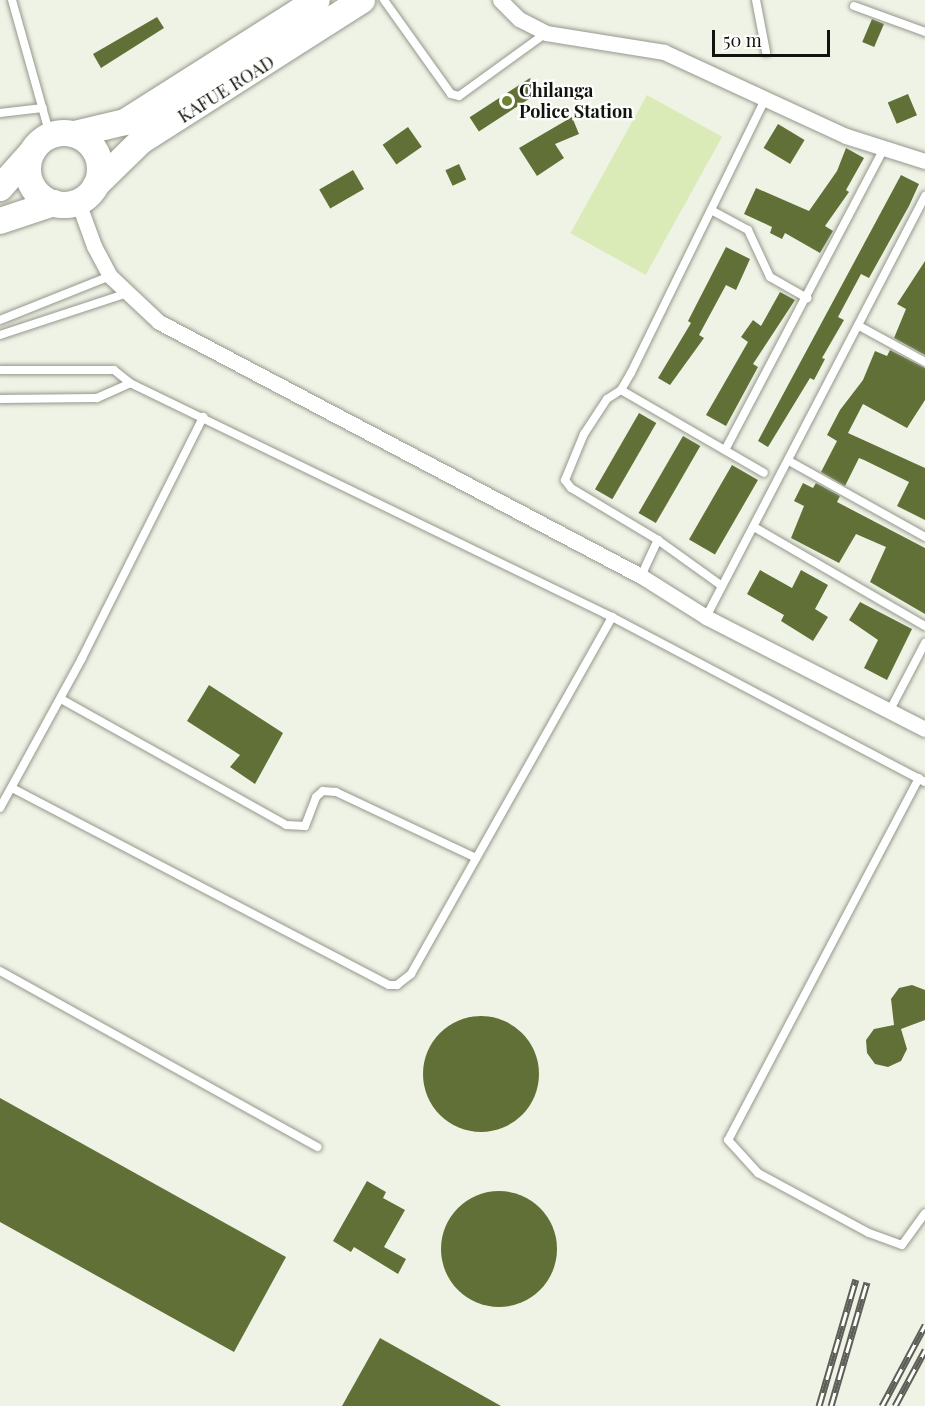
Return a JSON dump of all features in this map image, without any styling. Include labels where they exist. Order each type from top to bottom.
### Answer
[{"type":"highway","name":"KAFUE ROAD","points":[[52,140],[125,122],[317,0]]},
{"type":"highway","name":"KAFUE ROAD","points":[[0,221],[76,197],[141,141],[362,0]]},
{"type":"highway","points":[[0,188],[52,140]]},
{"type":"highway","points":[[52,140],[98,155],[76,197],[43,198],[32,183],[28,164],[52,140]]},
{"type":"street","points":[[500,0],[519,20],[546,33],[664,52],[765,99],[885,149],[925,161]]},
{"type":"street","points":[[76,197],[94,246],[110,276],[125,294],[159,322],[641,576],[706,617],[925,729]]},
{"type":"lane","points":[[12,0],[52,140]]},
{"type":"lane","points":[[384,0],[451,94],[459,96],[546,33]]},
{"type":"lane","points":[[756,0],[766,52]]},
{"type":"lane","points":[[854,6],[925,32]]},
{"type":"lane","points":[[722,586],[658,540],[571,488],[565,480],[584,434],[608,399],[621,390],[765,99]]},
{"type":"lane","points":[[0,114],[42,108]]},
{"type":"lane","points":[[725,450],[885,149]]},
{"type":"lane","points":[[706,617],[860,326],[925,196]]},
{"type":"lane","points":[[711,210],[748,230],[770,277],[807,298]]},
{"type":"lane","points":[[0,320],[110,276]]},
{"type":"lane","points":[[0,335],[125,294]]},
{"type":"lane","points":[[860,326],[925,362]]},
{"type":"lane","points":[[0,370],[102,367],[114,370],[130,383],[612,617],[922,780],[728,1140],[758,1173],[869,1233],[902,1245],[925,1213]]},
{"type":"lane","points":[[0,399],[97,398],[130,383]]},
{"type":"lane","points":[[621,390],[764,473]]},
{"type":"lane","points":[[0,808],[61,699],[203,417]]},
{"type":"lane","points":[[789,461],[925,537]]},
{"type":"lane","points":[[754,527],[925,626]]},
{"type":"lane","points":[[641,576],[658,540]]},
{"type":"lane","points":[[12,788],[389,985],[405,982],[612,617]]},
{"type":"lane","points":[[890,710],[925,643]]},
{"type":"lane","points":[[61,699],[286,825],[304,826],[316,797],[323,791],[336,792],[476,858]]},
{"type":"lane","points":[[0,971],[318,1147]]},
{"type":"green space","points":[[647,95],[722,137],[646,275],[570,233]]},
{"type":"building","points":[[157,17],[164,28],[101,68],[93,54]]},
{"type":"building","points":[[872,19],[884,24],[874,47],[862,42]]},
{"type":"building","name":"Chilanga Police Station","points":[[530,78],[539,92],[479,131],[470,117]]},
{"type":"building","points":[[908,94],[917,115],[897,124],[888,103]]},
{"type":"building","points":[[572,117],[579,134],[555,144],[564,158],[537,176],[519,148]]},
{"type":"building","points":[[778,124],[805,140],[790,164],[764,148]]},
{"type":"building","points":[[408,127],[422,147],[396,164],[383,145]]},
{"type":"building","points":[[846,148],[864,158],[846,190],[849,192],[825,226],[833,231],[820,253],[785,233],[782,239],[770,233],[772,227],[744,214],[756,188],[809,211],[837,171]]},
{"type":"building","points":[[459,164],[466,179],[453,186],[445,170]]},
{"type":"building","points":[[353,170],[364,189],[330,209],[319,190]]},
{"type":"building","points":[[901,175],[919,184],[909,206],[869,278],[861,274],[838,317],[844,320],[822,358],[825,359],[814,380],[810,378],[768,447],[758,441]]},
{"type":"building","points":[[726,247],[750,259],[736,290],[726,285],[699,335],[704,338],[670,385],[658,378],[691,323],[688,321]]},
{"type":"building","points":[[925,261],[925,355],[894,338],[906,309],[897,304]]},
{"type":"building","points":[[780,292],[795,300],[753,364],[758,367],[726,426],[706,415],[748,342],[741,337],[753,320],[761,326]]},
{"type":"building","points":[[890,350],[925,368],[925,400],[907,428],[863,404],[848,433],[925,468],[925,520],[897,506],[909,482],[864,460],[859,458],[845,486],[821,472],[837,441],[827,435],[840,410],[863,380],[875,351],[887,356]]},
{"type":"building","points":[[639,413],[656,423],[612,499],[595,489]]},
{"type":"building","points":[[683,436],[700,446],[656,523],[638,513]]},
{"type":"building","points":[[732,465],[758,480],[715,554],[689,539]]},
{"type":"building","points":[[803,483],[813,488],[816,483],[840,496],[837,502],[925,548],[925,614],[870,582],[886,547],[856,534],[839,563],[791,538],[804,506],[794,501]]},
{"type":"building","points":[[760,570],[792,588],[801,570],[828,585],[815,609],[828,617],[813,641],[781,621],[784,615],[747,594]]},
{"type":"building","points":[[860,602],[912,629],[887,680],[864,668],[878,640],[849,620]]},
{"type":"building","points":[[209,685],[283,733],[255,784],[230,767],[240,755],[187,721]]},
{"type":"building","points":[[912,985],[925,990],[925,1020],[901,1029],[907,1049],[901,1061],[888,1067],[875,1064],[867,1053],[866,1040],[874,1029],[894,1025],[891,999],[899,988]]},
{"type":"building","points":[[481,1016],[503,1020],[522,1033],[535,1052],[539,1074],[535,1096],[522,1115],[503,1128],[481,1132],[459,1128],[440,1115],[427,1096],[423,1074],[427,1052],[440,1033],[459,1020]]},
{"type":"building","points":[[0,1098],[286,1257],[234,1352],[0,1222]]},
{"type":"building","points":[[367,1181],[386,1192],[383,1198],[405,1210],[384,1247],[406,1259],[398,1274],[354,1247],[351,1252],[333,1241]]},
{"type":"building","points":[[499,1191],[521,1195],[540,1208],[553,1227],[557,1249],[553,1271],[540,1290],[521,1303],[499,1307],[477,1303],[458,1290],[445,1271],[441,1249],[445,1227],[458,1208],[477,1195]]},
{"type":"building","points":[[380,1338],[501,1406],[342,1406]]},
{"type":"railway","points":[[819,1406],[856,1279]]},
{"type":"railway","points":[[831,1406],[867,1282]]},
{"type":"railway","points":[[882,1406],[925,1325]]},
{"type":"railway","points":[[895,1406],[925,1350]]},
{"type":"place","name":"Chilanga Police Station","points":[[507,101]]}]
